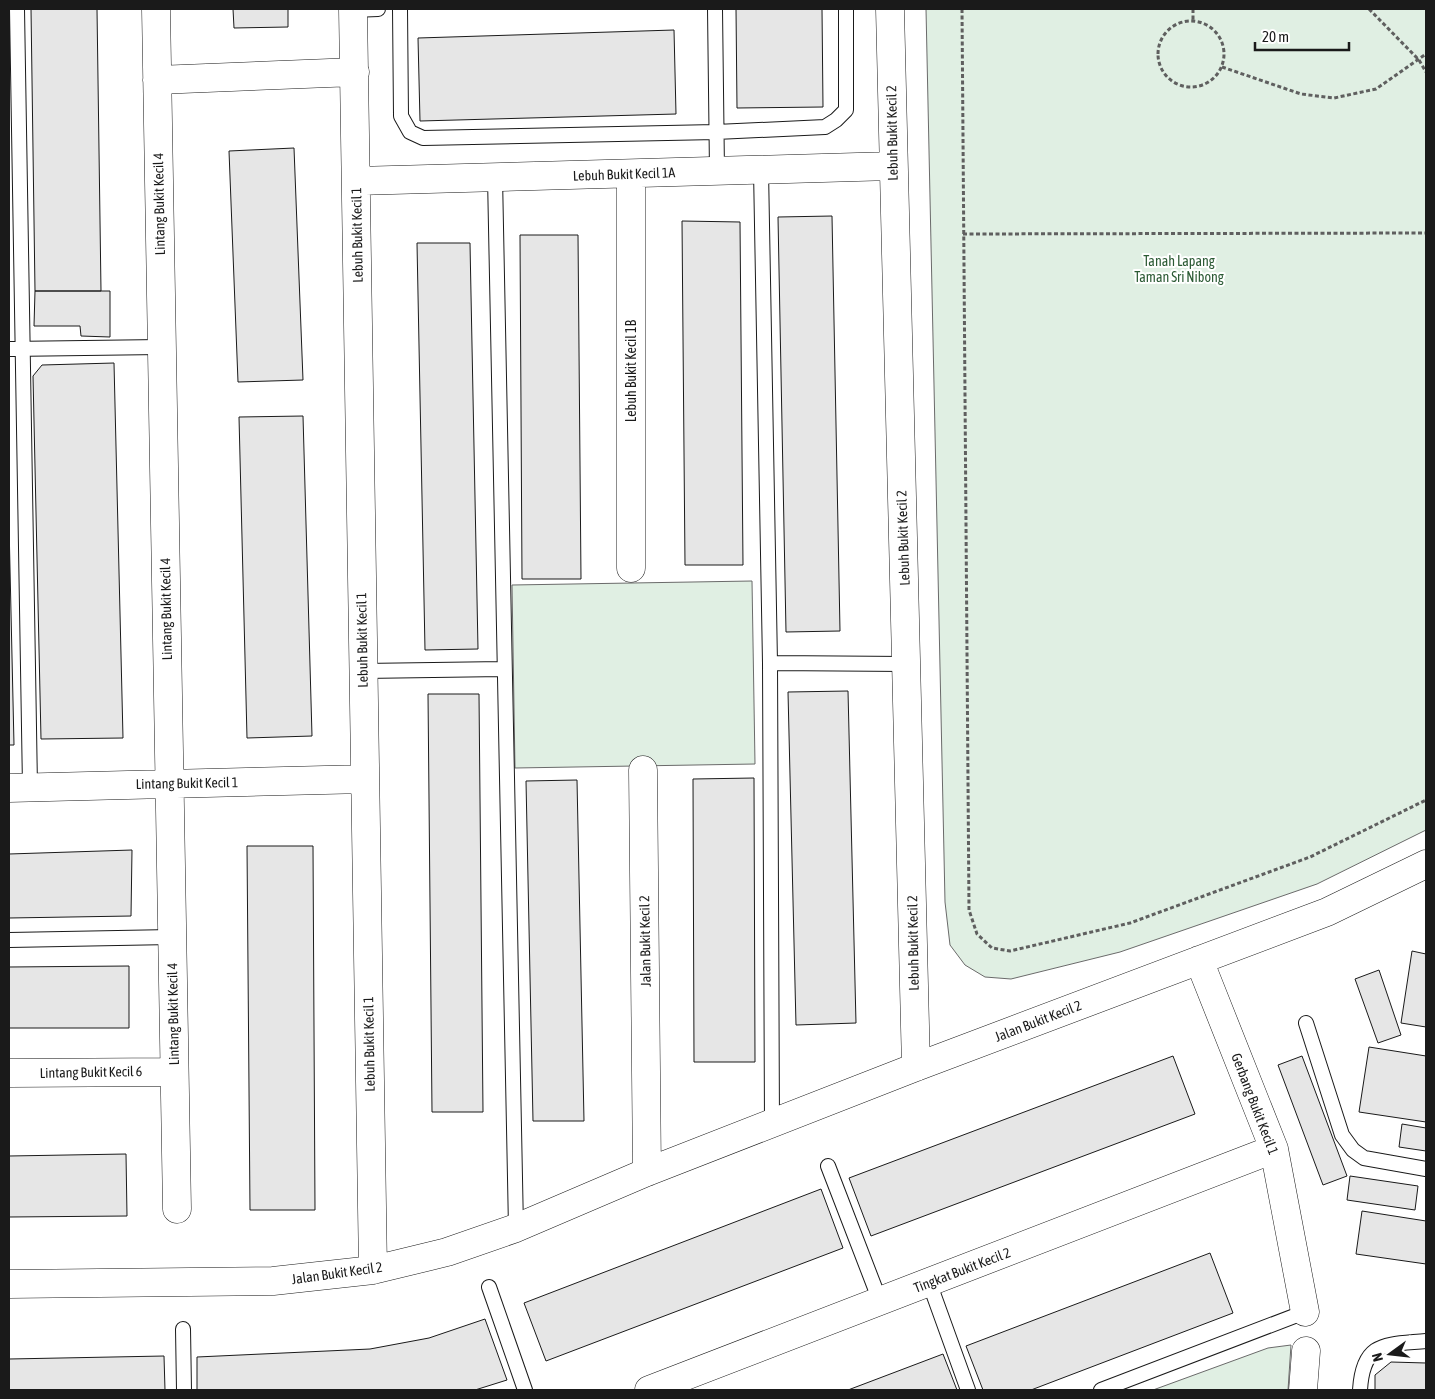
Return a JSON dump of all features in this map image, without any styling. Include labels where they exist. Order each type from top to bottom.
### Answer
[{"type":"street","name":"Lintang Bukit Kecil 4","points":[[156,9],[176,1209]]},
{"type":"street","name":"Lebuh Bukit Kecil 1","points":[[362,9],[355,72],[373,1270]]},
{"type":"street","name":"Lebuh Bukit Kecil 2","points":[[890,9],[892,166],[916,1067]]},
{"type":"street","points":[[157,80],[355,72]]},
{"type":"street","name":"Lebuh Bukit Kecil 1A","points":[[356,181],[892,166]]},
{"type":"street","name":"Lebuh Bukit Kecil 1B","points":[[631,174],[631,568]]},
{"type":"street","name":"Jalan Bukit Kecil 2","points":[[643,770],[647,1172]]},
{"type":"street","name":"Lintang Bukit Kecil 1","points":[[19,787],[365,779]]},
{"type":"street","name":"Jalan Bukit Kecil 2","points":[[9,1284],[273,1281],[373,1270],[447,1252],[516,1228],[647,1172],[916,1067],[1327,912],[1426,864]]},
{"type":"street","name":"Gerbang Bukit Kecil 1","points":[[1199,960],[1274,1149],[1305,1312]]},
{"type":"street","name":"Lintang Bukit Kecil 6","points":[[9,1073],[174,1072]]},
{"type":"street","name":"Tingkat Bukit Kecil 2","points":[[649,1390],[1274,1149]]},
{"type":"street","points":[[1303,1390],[1306,1351]]},
{"type":"lane","points":[[17,9],[23,349],[19,787]]},
{"type":"lane","points":[[400,9],[401,116],[410,132],[423,138],[716,132],[825,127],[846,110],[846,9]]},
{"type":"lane","points":[[715,9],[716,171]]},
{"type":"lane","points":[[761,170],[770,663],[772,1124]]},
{"type":"lane","points":[[495,178],[503,669],[516,1228]]},
{"type":"lane","points":[[9,349],[161,347]]},
{"type":"lane","points":[[770,663],[906,664]]},
{"type":"lane","points":[[363,671],[503,669]]},
{"type":"lane","points":[[9,940],[172,936]]},
{"type":"lane","points":[[1306,1023],[1342,1135],[1353,1150],[1364,1158],[1426,1169]]},
{"type":"lane","points":[[828,1166],[880,1301]]},
{"type":"lane","points":[[929,1282],[968,1390]]},
{"type":"lane","points":[[489,1287],[525,1390]]},
{"type":"lane","points":[[1101,1390],[1305,1312]]},
{"type":"lane","points":[[183,1329],[184,1390]]},
{"type":"lane","points":[[1360,1390],[1365,1361],[1375,1350],[1391,1344],[1426,1341]]},
{"type":"path","points":[[962,9],[969,910],[977,934],[992,948],[1010,951],[1130,923],[1310,857],[1426,800]]},
{"type":"path","points":[[1193,9],[1193,21]]},
{"type":"path","points":[[1369,9],[1419,60],[1426,72]]},
{"type":"path","points":[[1193,21],[1203,23],[1212,29],[1224,46],[1222,67],[1216,77],[1207,84],[1196,88],[1185,87],[1165,76],[1160,66],[1158,55],[1159,44],[1165,33],[1173,26],[1182,22],[1193,21]]},
{"type":"path","points":[[1222,67],[1301,94],[1334,98],[1376,89],[1426,54]]},
{"type":"path","points":[[963,234],[1426,233]]},
{"type":"green space","name":"Tanah Lapang Taman Sri Nibong","points":[[926,9],[1426,9],[1426,830],[1317,884],[1120,952],[1011,979],[985,977],[965,965],[950,945],[945,902]]},
{"type":"green space","points":[[752,581],[755,764],[515,768],[512,585]]},
{"type":"green space","points":[[1291,1345],[1288,1390],[1153,1390],[1268,1348]]},
{"type":"building","points":[[31,9],[97,9],[101,291],[35,291]]},
{"type":"building","points":[[233,9],[288,9],[288,27],[234,28]]},
{"type":"building","points":[[736,9],[822,9],[823,107],[737,108]]},
{"type":"building","points":[[674,30],[676,114],[420,121],[418,38]]},
{"type":"building","points":[[294,148],[303,380],[238,382],[229,151]]},
{"type":"building","points":[[832,216],[840,631],[786,632],[778,217]]},
{"type":"building","points":[[682,221],[740,222],[743,565],[685,565]]},
{"type":"building","points":[[520,235],[578,235],[581,579],[522,579]]},
{"type":"building","points":[[417,243],[470,243],[478,649],[425,650]]},
{"type":"building","points":[[35,291],[110,291],[110,337],[81,336],[80,326],[34,326]]},
{"type":"building","points":[[114,363],[123,738],[41,739],[33,376],[42,365]]},
{"type":"building","points":[[303,416],[312,736],[247,738],[239,417]]},
{"type":"building","points":[[9,524],[14,745],[9,745]]},
{"type":"building","points":[[848,691],[856,1023],[796,1025],[788,692]]},
{"type":"building","points":[[428,694],[479,694],[483,1112],[432,1112]]},
{"type":"building","points":[[754,778],[755,1062],[694,1062],[693,779]]},
{"type":"building","points":[[577,780],[584,1121],[533,1121],[526,781]]},
{"type":"building","points":[[247,846],[313,846],[315,1210],[250,1210]]},
{"type":"building","points":[[132,850],[131,916],[9,918],[9,854]]},
{"type":"building","points":[[1412,951],[1426,954],[1426,1027],[1401,1023]]},
{"type":"building","points":[[129,966],[129,1028],[9,1028],[9,967]]},
{"type":"building","points":[[1379,970],[1401,1035],[1378,1043],[1355,979]]},
{"type":"building","points":[[1369,1047],[1426,1056],[1426,1122],[1359,1112]]},
{"type":"building","points":[[1173,1056],[1195,1114],[871,1236],[849,1178]]},
{"type":"building","points":[[1302,1056],[1347,1176],[1323,1185],[1278,1065]]},
{"type":"building","points":[[1402,1124],[1426,1128],[1426,1151],[1399,1147]]},
{"type":"building","points":[[126,1154],[127,1216],[9,1217],[9,1156]]},
{"type":"building","points":[[1350,1176],[1418,1186],[1415,1210],[1347,1200]]},
{"type":"building","points":[[821,1189],[843,1248],[546,1361],[524,1303]]},
{"type":"building","points":[[1362,1211],[1426,1221],[1426,1264],[1356,1254]]},
{"type":"building","points":[[1210,1253],[1233,1313],[1031,1390],[983,1390],[966,1346]]},
{"type":"building","points":[[485,1319],[507,1380],[475,1390],[197,1390],[197,1357],[370,1349],[429,1338]]},
{"type":"building","points":[[943,1354],[957,1390],[848,1390]]},
{"type":"building","points":[[164,1356],[165,1390],[9,1390],[9,1359]]},
{"type":"building","points":[[1391,1362],[1426,1363],[1426,1390],[1375,1390],[1375,1375]]}]
